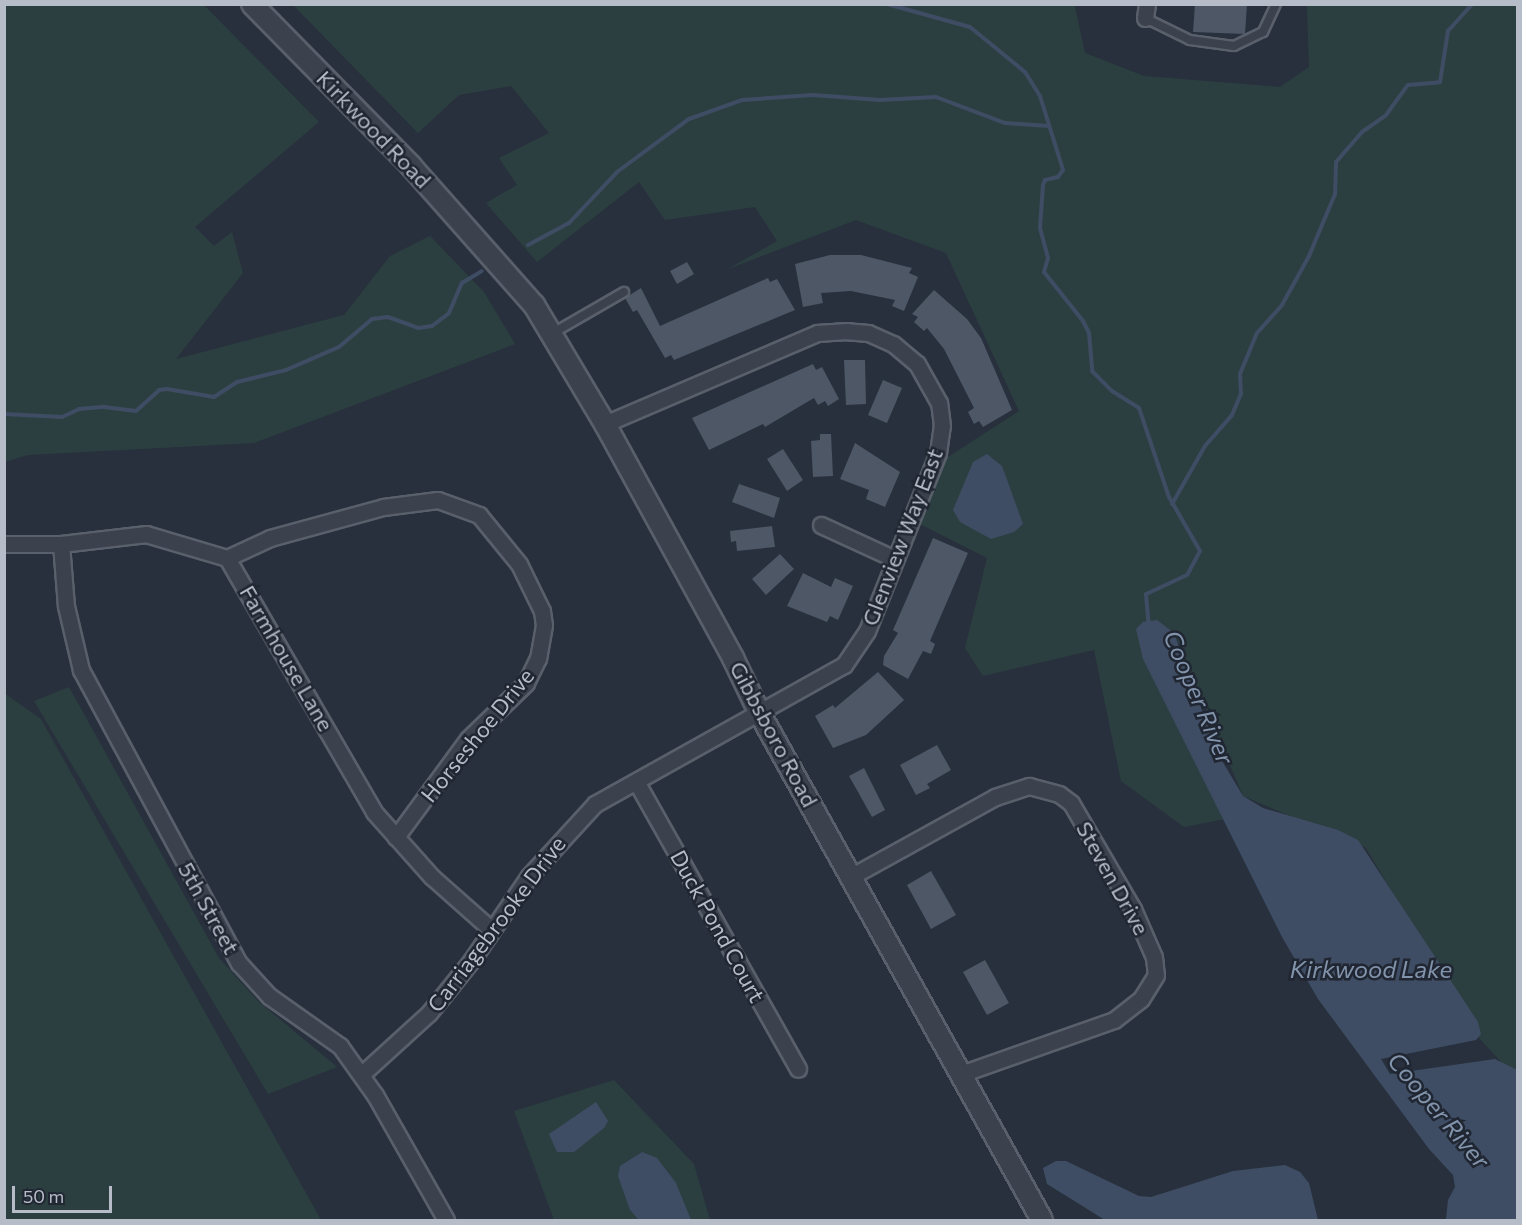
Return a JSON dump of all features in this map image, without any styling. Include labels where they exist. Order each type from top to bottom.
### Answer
[{"type":"street","name":"Kirkwood Road","points":[[252,4],[494,255]]},
{"type":"street","name":"Gibbsboro Road","points":[[494,255],[534,304],[605,424],[734,658],[759,714],[852,876],[1042,1221]]},
{"type":"street","name":"Glenview Way East","points":[[605,424],[817,333],[868,333],[893,344],[916,364],[930,382],[942,426],[938,453],[867,631],[844,665],[637,783]]},
{"type":"street","name":"Horseshoe Drive","points":[[227,558],[270,538],[382,507],[438,501],[479,515],[519,564],[542,611],[544,625],[538,658],[526,683],[468,739],[396,837]]},
{"type":"street","points":[[821,525],[895,559]]},
{"type":"street","points":[[4,544],[61,544],[146,534],[227,558]]},
{"type":"street","name":"5th Street","points":[[61,544],[66,606],[81,670],[239,963],[269,996],[340,1046],[362,1074],[446,1221]]},
{"type":"street","name":"Farmhouse Lane","points":[[227,558],[374,812],[439,884],[492,930]]},
{"type":"street","name":"Carriagebrooke Drive","points":[[362,1074],[429,1013],[492,930],[529,876],[568,830],[595,804],[637,783]]},
{"type":"street","name":"Duck Pond Court","points":[[637,783],[798,1069]]},
{"type":"street","name":"Steven Drive","points":[[852,876],[995,797],[1029,786],[1059,794],[1071,803],[1134,909],[1154,957],[1155,975],[1141,999],[1114,1020],[961,1074]]},
{"type":"lane","points":[[1146,11],[1190,40],[1233,46],[1263,32],[1276,4]]},
{"type":"lane","points":[[551,334],[624,292]]},
{"type":"shaded area","points":[[5,4],[204,5],[319,122],[195,227],[214,246],[232,232],[243,273],[176,359],[344,315],[390,256],[430,236],[484,292],[515,344],[254,443],[28,455],[5,462]]},
{"type":"shaded area","points":[[293,5],[1077,5],[1075,7],[1085,53],[1144,76],[1280,87],[1309,67],[1307,5],[1517,5],[1517,1079],[1479,1038],[1366,848],[1243,796],[1174,633],[1225,819],[1184,827],[1121,781],[1094,650],[983,676],[965,648],[987,558],[914,521],[937,464],[1019,411],[946,253],[856,220],[728,269],[777,241],[755,207],[665,220],[639,182],[537,262],[486,203],[517,185],[499,158],[549,133],[511,86],[459,95],[418,133]]},
{"type":"shaded area","points":[[69,687],[219,958],[258,1001],[337,1067],[268,1094],[34,701]]},
{"type":"shaded area","points":[[4,693],[41,719],[321,1220],[5,1220]]},
{"type":"shaded area","points":[[614,1080],[694,1164],[710,1220],[554,1220],[514,1111]]},
{"type":"water","points":[[987,454],[1002,466],[1023,524],[1014,532],[991,539],[960,522],[953,510],[973,462]]},
{"type":"water","name":"Kirkwood Lake","points":[[1157,620],[1174,633],[1218,754],[1243,796],[1263,808],[1338,830],[1358,840],[1478,1022],[1481,1034],[1476,1040],[1381,1059],[1390,1074],[1495,1059],[1517,1070],[1517,1220],[1446,1219],[1448,1200],[1455,1187],[1453,1175],[1429,1149],[1318,999],[1282,937],[1143,659],[1136,629],[1143,622]]},
{"type":"water","points":[[596,1102],[608,1121],[604,1128],[574,1152],[557,1152],[549,1134]]},
{"type":"water","points":[[642,1152],[657,1158],[676,1183],[691,1220],[639,1220],[630,1210],[618,1176],[620,1166]]},
{"type":"water","points":[[1056,1161],[1066,1161],[1139,1196],[1151,1197],[1233,1171],[1285,1165],[1300,1172],[1309,1183],[1318,1220],[1105,1220],[1047,1184],[1043,1168]]},
{"type":"building","points":[[1195,4],[1247,4],[1245,34],[1193,32]]},
{"type":"building","points":[[830,255],[861,255],[912,268],[909,273],[918,277],[904,311],[892,306],[895,300],[851,291],[821,293],[823,303],[803,307],[795,264]]},
{"type":"building","points":[[687,262],[694,274],[677,284],[670,271]]},
{"type":"building","points":[[768,278],[770,282],[777,279],[795,310],[674,360],[671,355],[665,358],[637,310],[633,312],[625,298],[641,288],[660,326]]},
{"type":"building","points":[[934,290],[967,319],[981,338],[1012,410],[983,427],[979,421],[974,424],[968,412],[974,408],[944,349],[927,328],[924,331],[914,322],[918,317],[912,314]]},
{"type":"building","points":[[844,360],[865,360],[866,404],[846,405]]},
{"type":"building","points":[[813,364],[816,370],[822,367],[839,399],[828,406],[825,401],[818,405],[814,398],[765,427],[763,424],[709,450],[692,418]]},
{"type":"building","points":[[883,380],[902,388],[887,423],[868,415]]},
{"type":"building","points":[[820,434],[831,434],[833,476],[813,477],[811,441],[820,440]]},
{"type":"building","points":[[855,443],[900,472],[885,507],[866,499],[869,490],[840,479]]},
{"type":"building","points":[[783,449],[803,480],[787,491],[767,459]]},
{"type":"building","points":[[739,484],[780,498],[774,518],[732,502]]},
{"type":"building","points":[[772,526],[775,547],[737,551],[736,541],[731,542],[730,531]]},
{"type":"building","points":[[933,538],[968,553],[930,641],[935,644],[931,654],[923,651],[908,679],[883,665],[884,656],[898,633],[893,630]]},
{"type":"building","points":[[780,554],[794,569],[766,595],[752,579]]},
{"type":"building","points":[[803,573],[831,587],[835,578],[853,586],[838,620],[830,616],[827,622],[787,606]]},
{"type":"building","points":[[878,672],[904,700],[866,735],[833,748],[815,716],[833,705],[835,708]]},
{"type":"building","points":[[937,745],[951,770],[927,784],[930,788],[916,795],[900,765]]},
{"type":"building","points":[[864,768],[885,810],[872,817],[849,776]]},
{"type":"building","points":[[931,871],[956,915],[931,929],[907,885]]},
{"type":"building","points":[[985,960],[1009,1003],[987,1015],[963,972]]},
{"type":"waterway","points":[[887,4],[970,27],[1025,72],[1040,96],[1063,170],[1058,177],[1045,180],[1043,185],[1040,228],[1048,258],[1044,272],[1083,321],[1089,333],[1092,371],[1112,391],[1139,408],[1169,497],[1200,551],[1187,575],[1146,594],[1149,626]]},
{"type":"waterway","name":"Cooper River","points":[[1172,504],[1205,446],[1232,415],[1241,394],[1240,374],[1257,333],[1282,305],[1309,256],[1335,194],[1336,162],[1362,132],[1386,115],[1408,85],[1440,82],[1448,31],[1472,4]]},
{"type":"waterway","points":[[528,245],[569,223],[617,172],[689,119],[742,100],[813,95],[880,100],[936,97],[1005,123],[1049,126]]},
{"type":"waterway","points":[[4,414],[62,417],[79,409],[104,407],[136,411],[159,390],[167,389],[214,397],[237,382],[286,370],[339,347],[372,319],[388,317],[418,328],[432,326],[449,313],[462,283],[482,271]]}]
